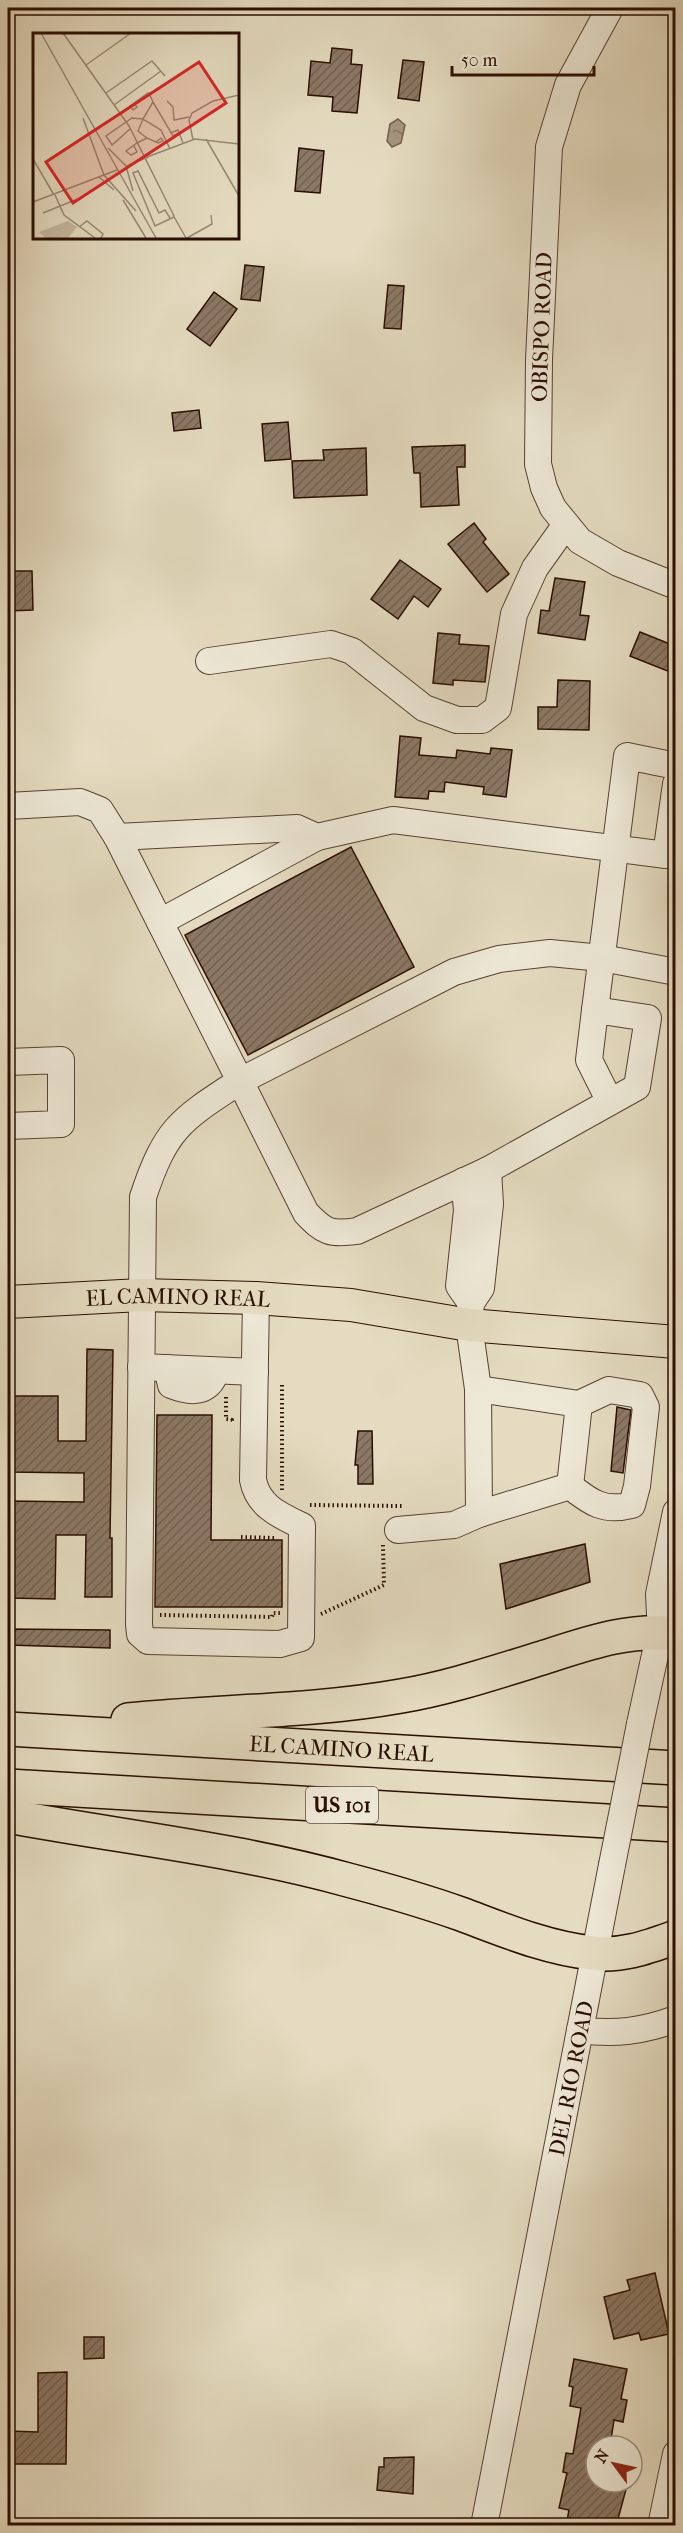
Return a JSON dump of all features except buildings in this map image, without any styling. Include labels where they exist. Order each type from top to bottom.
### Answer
[{"type":"highway","points":[[16,1729],[205,1712],[346,1705],[403,1696],[462,1682],[618,1636],[668,1633]]},
{"type":"highway","name":"EL CAMINO REAL","points":[[16,1729],[675,1768]]},
{"type":"highway","name":"US 101","points":[[8,1786],[675,1825]]},
{"type":"highway","points":[[8,1816],[292,1865],[399,1895],[544,1944],[594,1954],[623,1954],[645,1949],[675,1936]]},
{"type":"main road","name":"EL CAMINO REAL","points":[[8,1302],[141,1295],[256,1298],[470,1314],[673,1344]]},
{"type":"street","name":"OBISPO ROAD","points":[[610,8],[578,65],[560,105],[549,147],[537,443],[544,488],[565,526],[598,554],[675,586]]},
{"type":"street","points":[[209,661],[331,644],[352,651],[424,708],[457,720],[482,720],[498,708],[514,614],[535,567],[565,526]]},
{"type":"street","points":[[610,1102],[590,1060],[627,756],[675,766]]},
{"type":"street","points":[[160,922],[317,837],[393,820],[666,855],[675,784]]},
{"type":"street","points":[[8,806],[80,802],[100,810],[117,837],[306,1213],[321,1229],[338,1234],[357,1231],[488,1170],[637,1087],[648,1018],[595,1010]]},
{"type":"street","points":[[117,837],[297,828],[317,837]]},
{"type":"street","points":[[256,1298],[253,1480],[255,1492],[268,1508],[302,1526],[301,1638],[280,1644],[148,1641],[140,1634],[143,1197],[156,1158],[174,1128],[195,1110],[240,1081],[454,972],[499,959],[550,953],[602,957],[675,972]]},
{"type":"street","points":[[8,1062],[61,1060],[61,1124],[8,1126]]},
{"type":"street","points":[[470,1314],[481,1288],[490,1204],[488,1170]]},
{"type":"street","points":[[464,1181],[467,1210],[459,1286],[470,1314],[478,1389],[479,1514]]},
{"type":"street","points":[[141,1367],[255,1372]]},
{"type":"street","points":[[478,1389],[579,1404],[609,1390],[640,1395],[646,1407],[638,1486],[632,1505],[614,1510],[589,1502],[570,1486]]},
{"type":"street","points":[[570,1486],[579,1404]]},
{"type":"street","points":[[389,1528],[454,1525],[479,1514],[570,1486]]},
{"type":"street","name":"DEL RIO ROAD","points":[[668,1633],[659,1594],[675,1512]]},
{"type":"street","name":"DEL RIO ROAD","points":[[484,2526],[640,1724],[668,1633],[675,1592]]},
{"type":"street","points":[[580,2030],[636,2032],[675,2019]]},
{"type":"street","points":[[661,2526],[675,2454]]},
{"type":"path","points":[[282,1385],[282,1493]]},
{"type":"path","points":[[299,1505],[409,1506]]},
{"type":"path","points":[[300,1614],[326,1614],[384,1585],[389,1528],[384,1505]]},
{"type":"path","points":[[241,1537],[277,1538]]},
{"type":"water","points":[[398,119],[405,125],[401,143],[392,147],[387,141],[390,124]]}]
